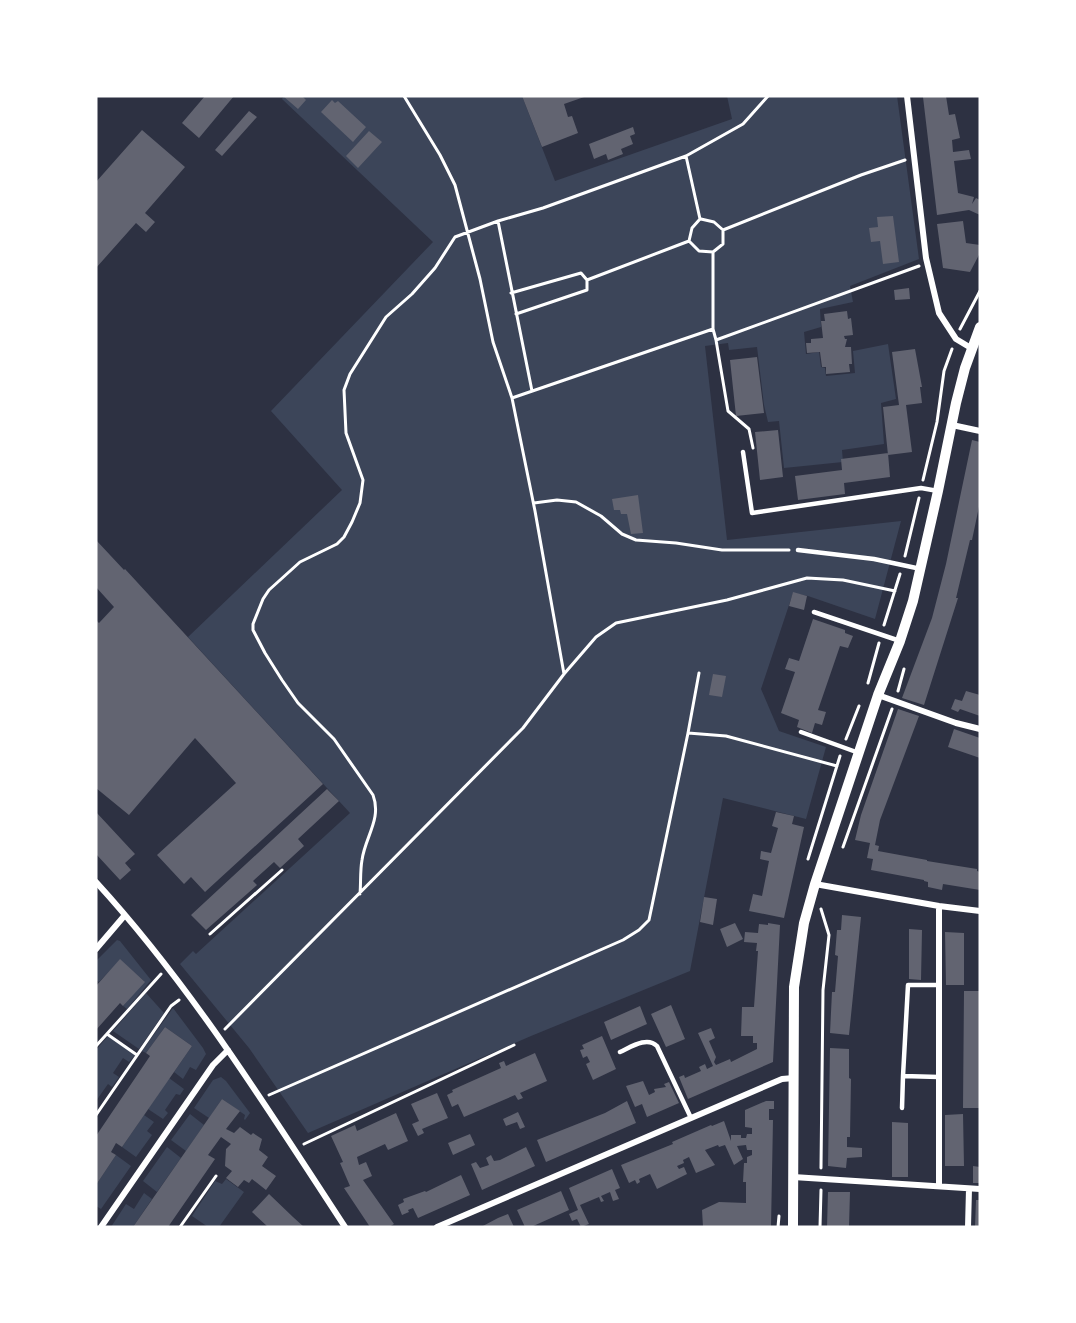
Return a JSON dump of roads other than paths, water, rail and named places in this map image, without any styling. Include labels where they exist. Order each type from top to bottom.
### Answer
[{"type":"street","points":[[907,96],[928,263],[939,313],[956,339],[972,348]]},
{"type":"street","points":[[793,1227],[794,987],[804,923],[878,695],[900,640],[921,569],[962,380],[980,327]]},
{"type":"street","points":[[952,425],[980,431]]},
{"type":"street","points":[[878,695],[956,723],[980,729]]},
{"type":"street","points":[[96,882],[169,967],[228,1050],[345,1227]]},
{"type":"street","points":[[815,884],[980,911]]},
{"type":"street","points":[[939,906],[939,1186]]},
{"type":"street","points":[[96,949],[125,915]]},
{"type":"street","points":[[101,1227],[213,1065],[228,1050]]},
{"type":"street","points":[[437,1227],[782,1079],[794,1078]]},
{"type":"street","points":[[794,1177],[980,1190]]},
{"type":"street","points":[[968,1227],[969,1190]]},
{"type":"lane","points":[[744,455],[752,513],[921,488],[939,491]]},
{"type":"lane","points":[[798,550],[874,559],[921,569]]},
{"type":"lane","points":[[814,612],[900,640]]},
{"type":"lane","points":[[801,732],[859,753]]},
{"type":"lane","points":[[902,1108],[908,985],[939,985]]},
{"type":"lane","points":[[620,1052],[646,1041],[653,1042],[691,1118]]},
{"type":"lane","points":[[903,1076],[939,1077]]}]
